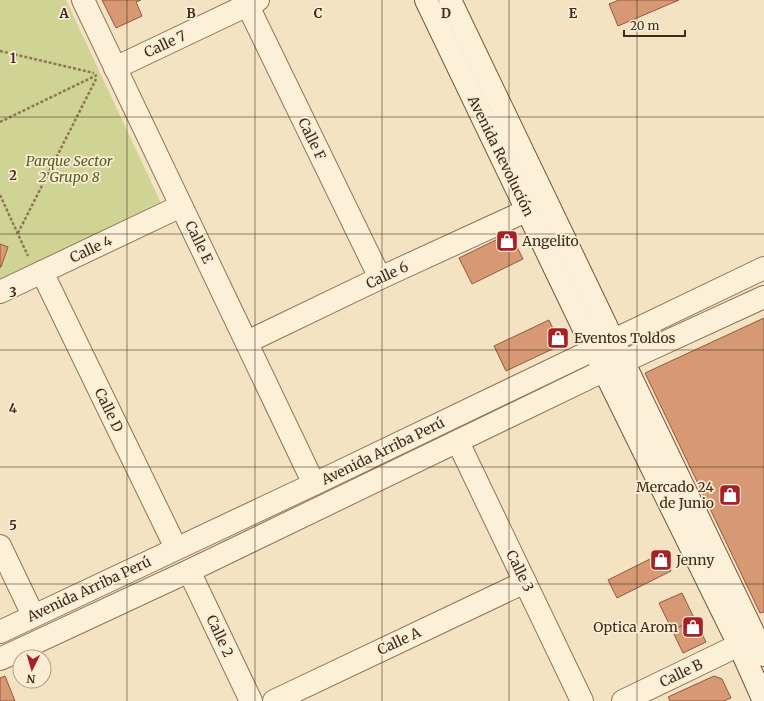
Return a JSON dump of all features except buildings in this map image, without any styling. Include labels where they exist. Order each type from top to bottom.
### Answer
[{"type":"street","name":"Calle E","points":[[83,0],[107,71],[181,206],[314,484]]},
{"type":"street","name":"Avenida Revolución","points":[[426,0],[528,210],[604,345]]},
{"type":"street","name":"Avenida Revolución","points":[[450,0],[604,345],[756,643],[764,700]]},
{"type":"street","name":"Calle 7","points":[[107,71],[250,2]]},
{"type":"street","name":"Calle F","points":[[250,2],[380,278]]},
{"type":"street","name":"Calle 4","points":[[0,292],[181,206]]},
{"type":"street","name":"Calle 6","points":[[247,342],[380,278],[528,210]]},
{"type":"street","name":"Avenida Arriba Perú","points":[[0,632],[314,484],[764,268]]},
{"type":"street","name":"Calle D","points":[[40,273],[176,548]]},
{"type":"street","name":"Avenida Arriba Perú","points":[[0,660],[189,571],[614,366],[764,297]]},
{"type":"street","name":"Calle 3","points":[[458,442],[582,701]]},
{"type":"street","points":[[0,546],[34,615]]},
{"type":"street","name":"Calle 2","points":[[189,571],[251,701]]},
{"type":"street","name":"Calle A","points":[[274,701],[525,582]]},
{"type":"street","name":"Calle B","points":[[622,701],[756,643]]},
{"type":"path","points":[[0,51],[107,71]]},
{"type":"path","points":[[0,122],[107,71]]},
{"type":"path","points":[[18,233],[107,71]]},
{"type":"path","points":[[0,195],[18,233],[40,273]]},
{"type":"green space","name":"Parque Sector 2 Grupo 8","points":[[0,0],[66,0],[161,203],[0,279]]},
{"type":"place","name":"Angelito","points":[[507,241]]},
{"type":"place","name":"Eventos Toldos","points":[[558,338]]},
{"type":"place","name":"Mercado 24 de Junio","points":[[730,495]]},
{"type":"place","name":"Jenny","points":[[661,560]]},
{"type":"place","name":"Optica Arom","points":[[693,627]]}]
